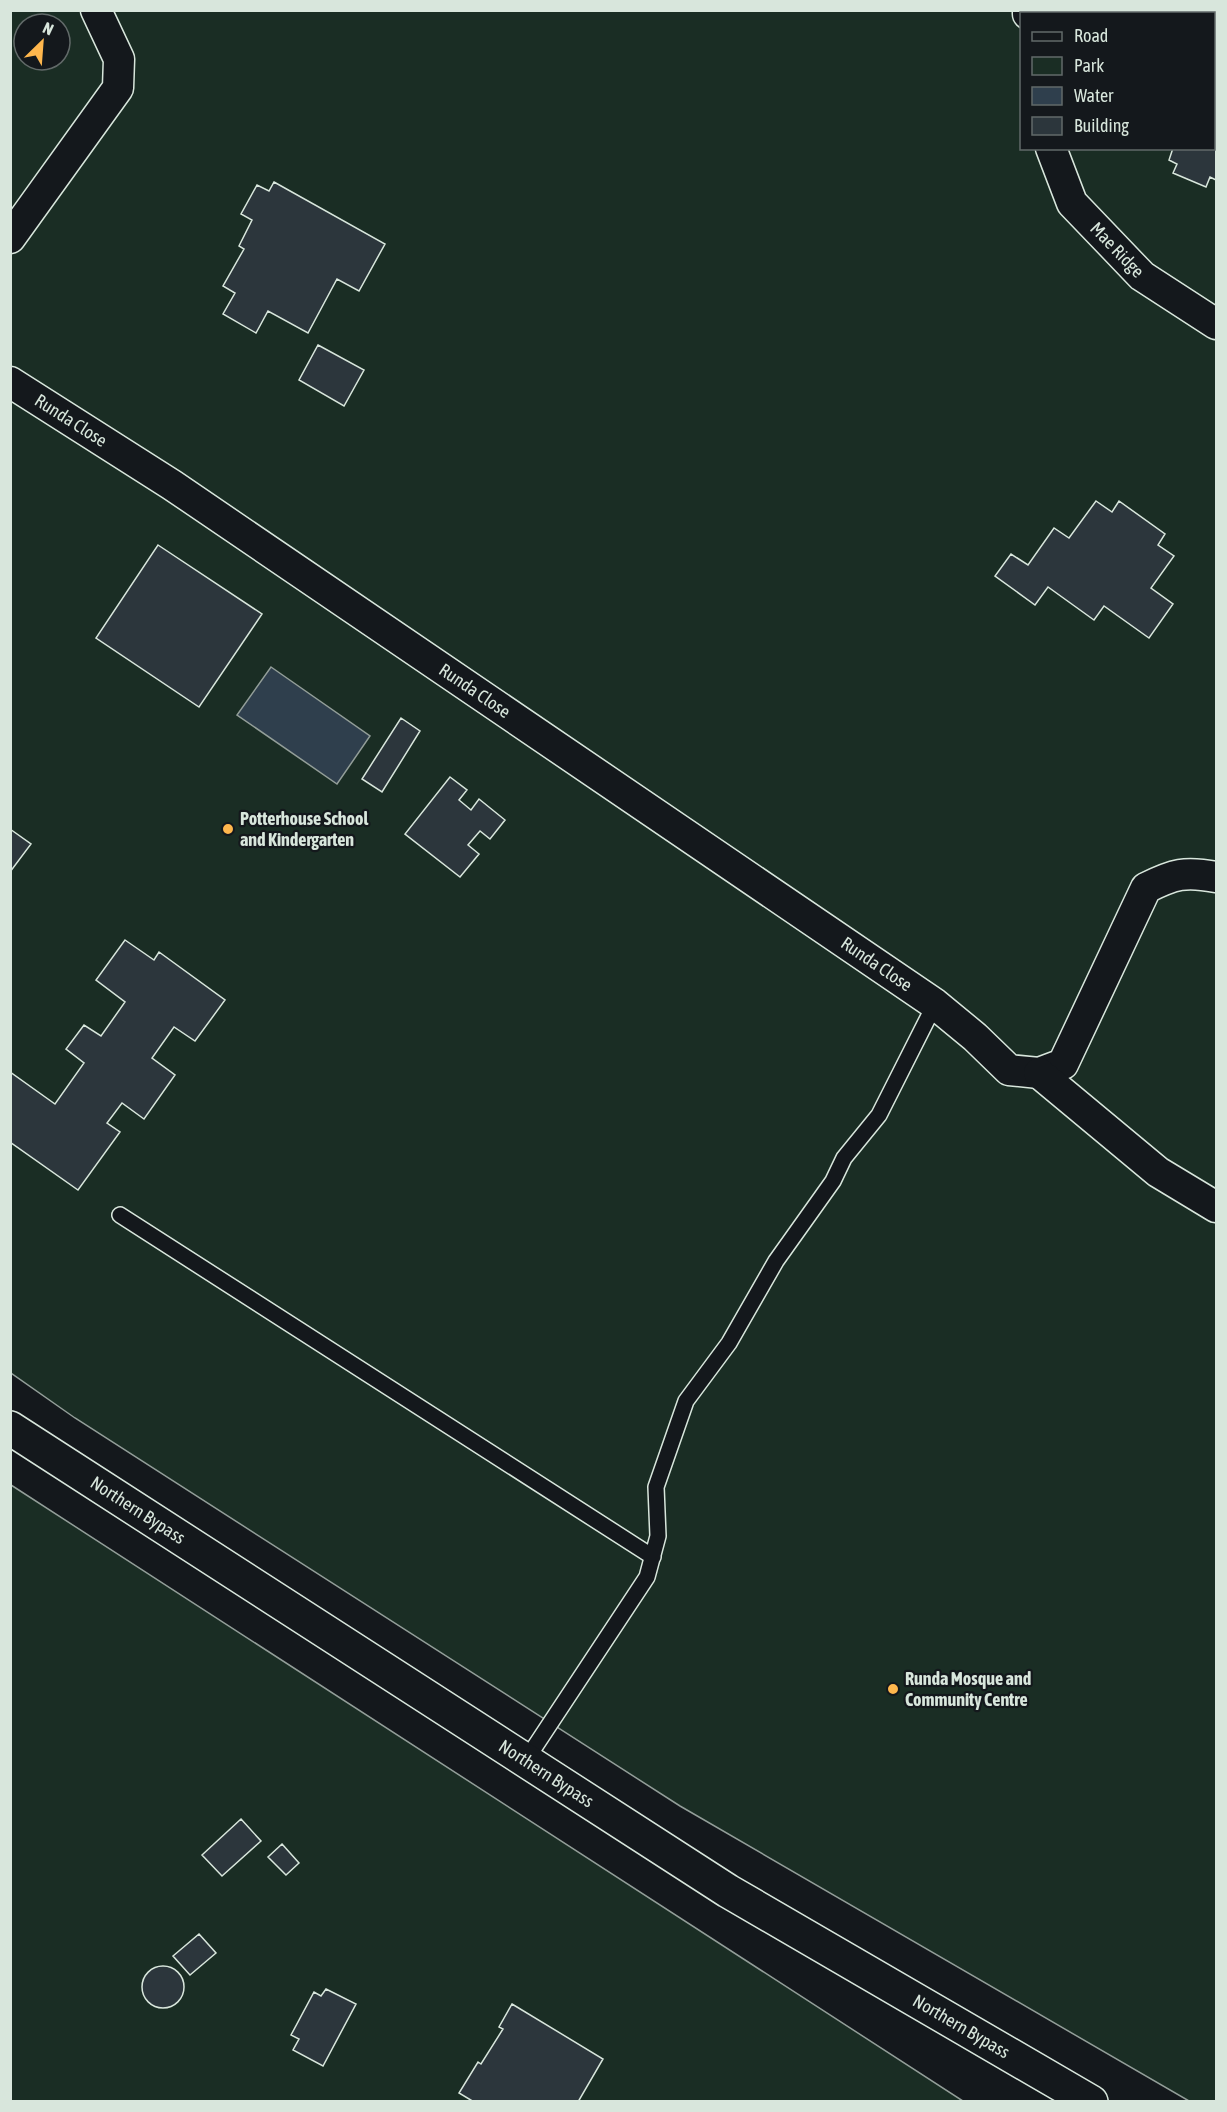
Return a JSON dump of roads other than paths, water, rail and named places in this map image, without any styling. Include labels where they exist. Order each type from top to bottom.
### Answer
[{"type":"main road","name":"Northern Bypass","points":[[10,1428],[728,1890],[1091,2102]]},
{"type":"street","points":[[10,238],[118,88],[119,58],[96,10]]},
{"type":"street","name":"Mae Ridge","points":[[1052,150],[1072,203],[1103,236],[1142,276],[1216,324]]},
{"type":"street","name":"Runda Close","points":[[10,382],[172,485],[935,1004],[975,1037],[1009,1070],[1039,1072]]},
{"type":"street","points":[[1039,1072],[1063,1064],[1146,888],[1173,875],[1193,872],[1216,877]]},
{"type":"street","points":[[1039,1072],[1158,1172],[1216,1207]]},
{"type":"lane","points":[[526,1760],[647,1576],[658,1536],[656,1487],[686,1401],[729,1343],[776,1261],[832,1181],[844,1158],[879,1116],[935,1004]]},
{"type":"lane","points":[[120,1215],[653,1557]]},
{"type":"water","points":[[271,667],[370,736],[337,784],[237,715]]},
{"type":"place","name":"Potterhouse School and Kindergarten","points":[[228,829]]},
{"type":"place","name":"Runda Mosque and Community Centre","points":[[893,1689]]}]
